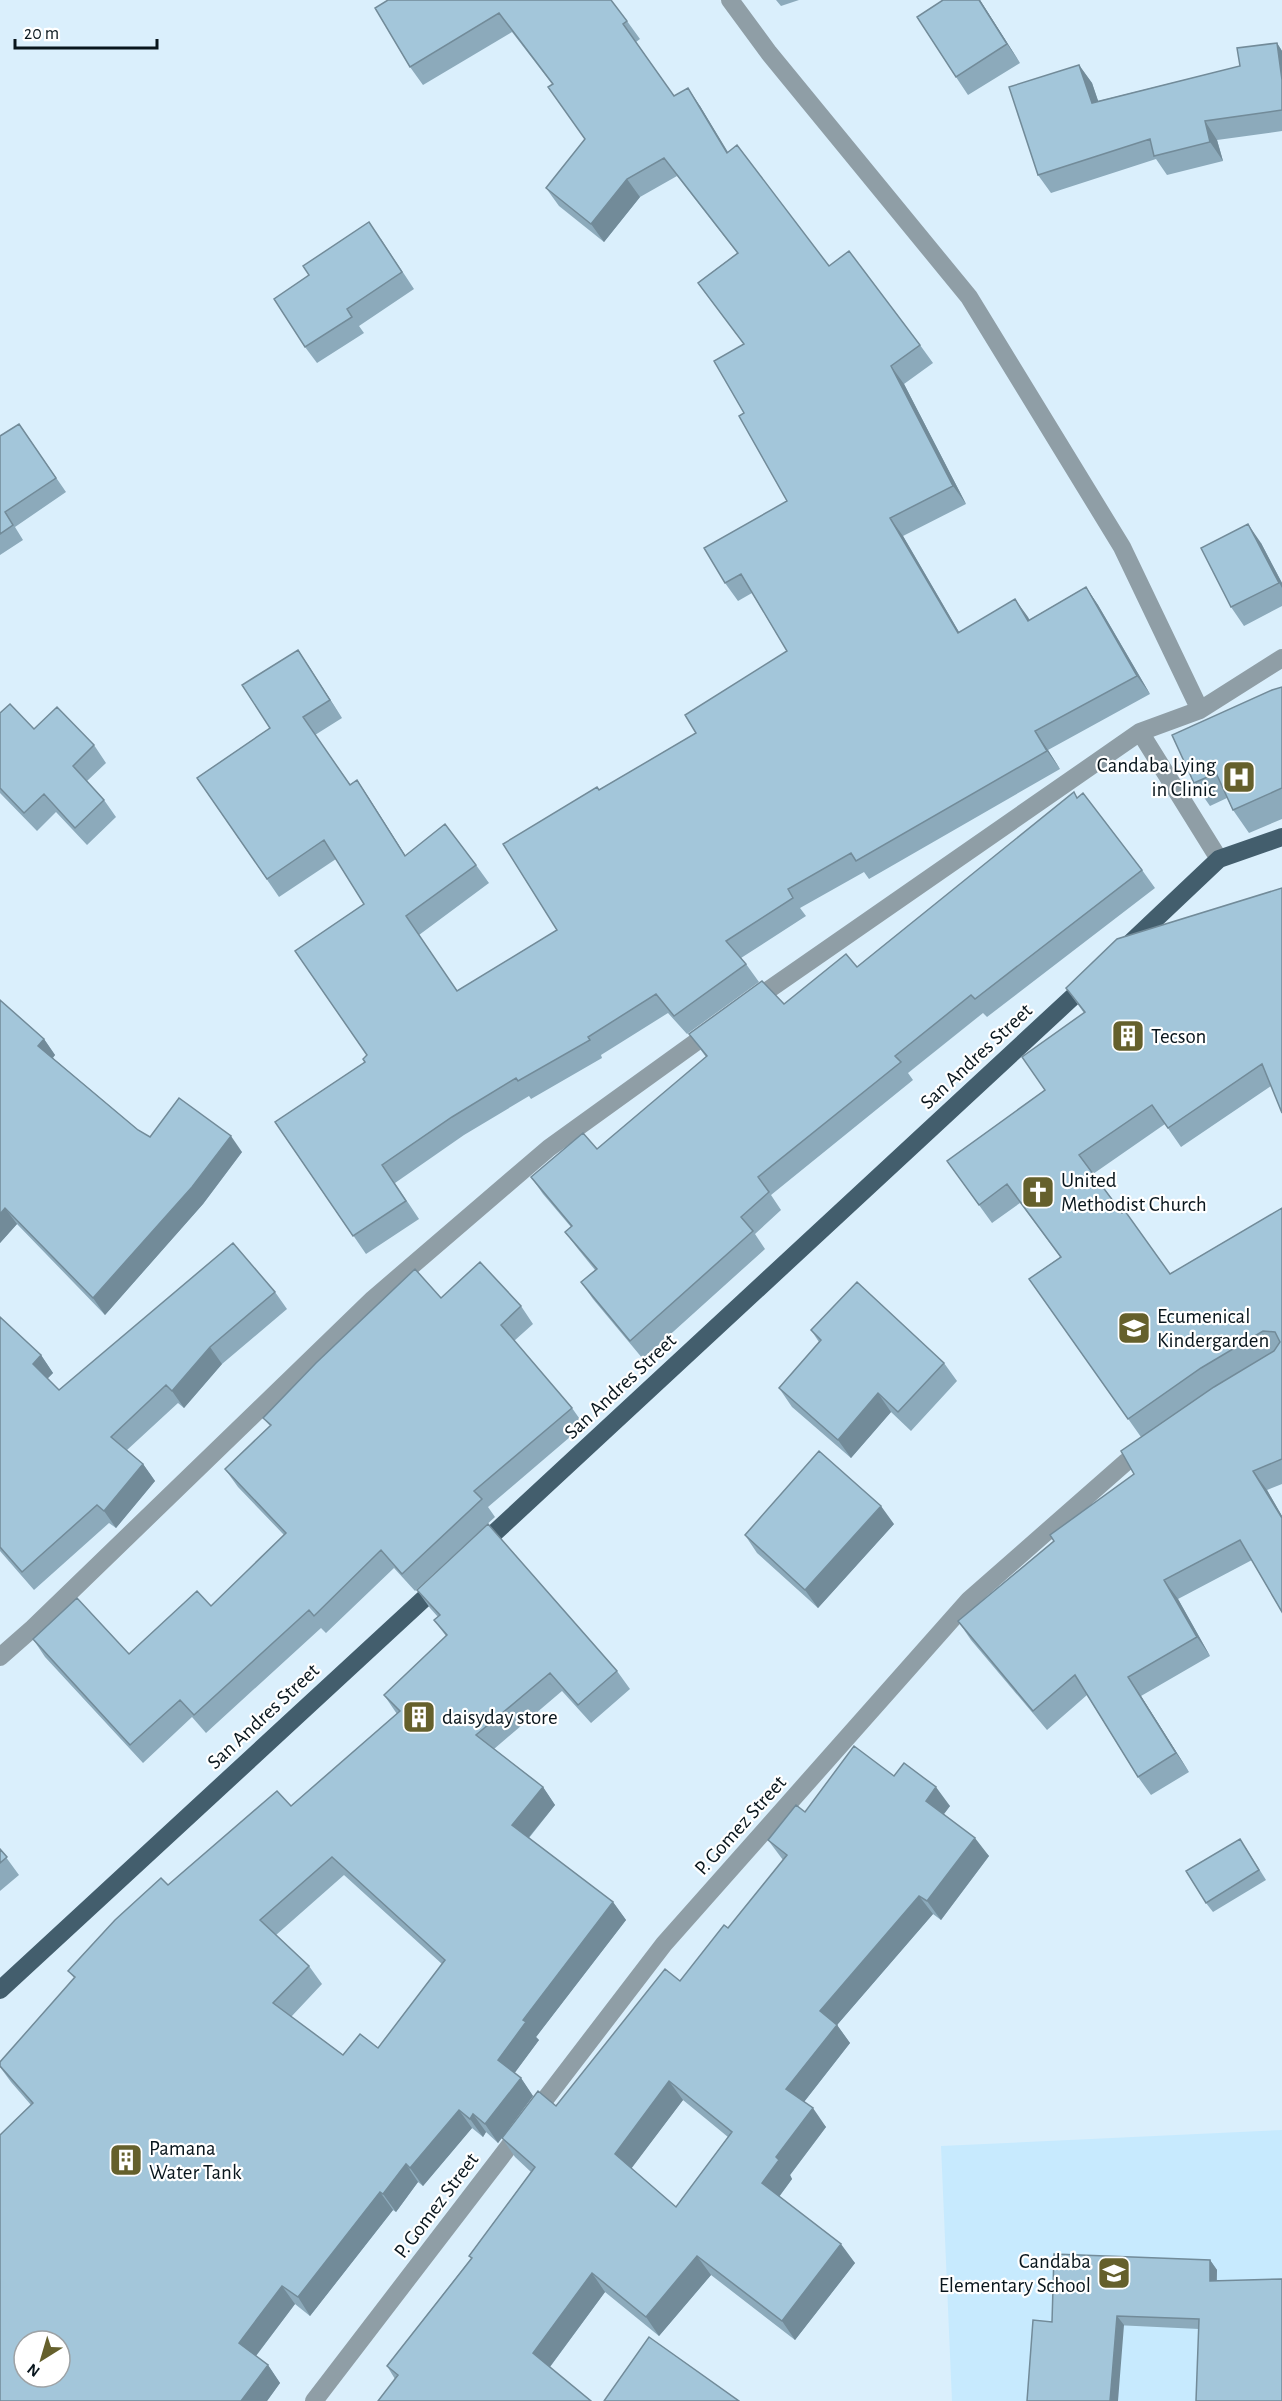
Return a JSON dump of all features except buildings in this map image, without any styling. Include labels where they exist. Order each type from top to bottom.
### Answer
[{"type":"main road","name":"San Andres Street","points":[[0,1990],[1219,859],[1282,837]]},
{"type":"street","points":[[730,0],[769,53],[969,297],[1122,548],[1200,710]]},
{"type":"street","points":[[0,1657],[33,1628],[373,1299],[549,1148],[829,945],[1140,732],[1200,710],[1282,658]]},
{"type":"street","points":[[1140,732],[1219,859]]},
{"type":"street","name":"P. Gomez Street","points":[[314,2401],[664,1944],[969,1600],[1126,1462],[1164,1436]]},
{"type":"shaded area","name":"Candaba Elementary School","points":[[1282,2130],[1282,2401],[952,2401],[941,2146]]},
{"type":"place","name":"Candaba Lying in Clinic","points":[[1239,777]]},
{"type":"place","name":"Tecson","points":[[1128,1036]]},
{"type":"place","name":"United Methodist Church","points":[[1038,1192]]},
{"type":"place","name":"Ecumenical Kindergarden","points":[[1134,1328]]},
{"type":"place","name":"daisyday store","points":[[419,1717]]},
{"type":"place","name":"Pamana Water Tank","points":[[126,2160]]},
{"type":"place","name":"Candaba Elementary School","points":[[1114,2273]]}]
